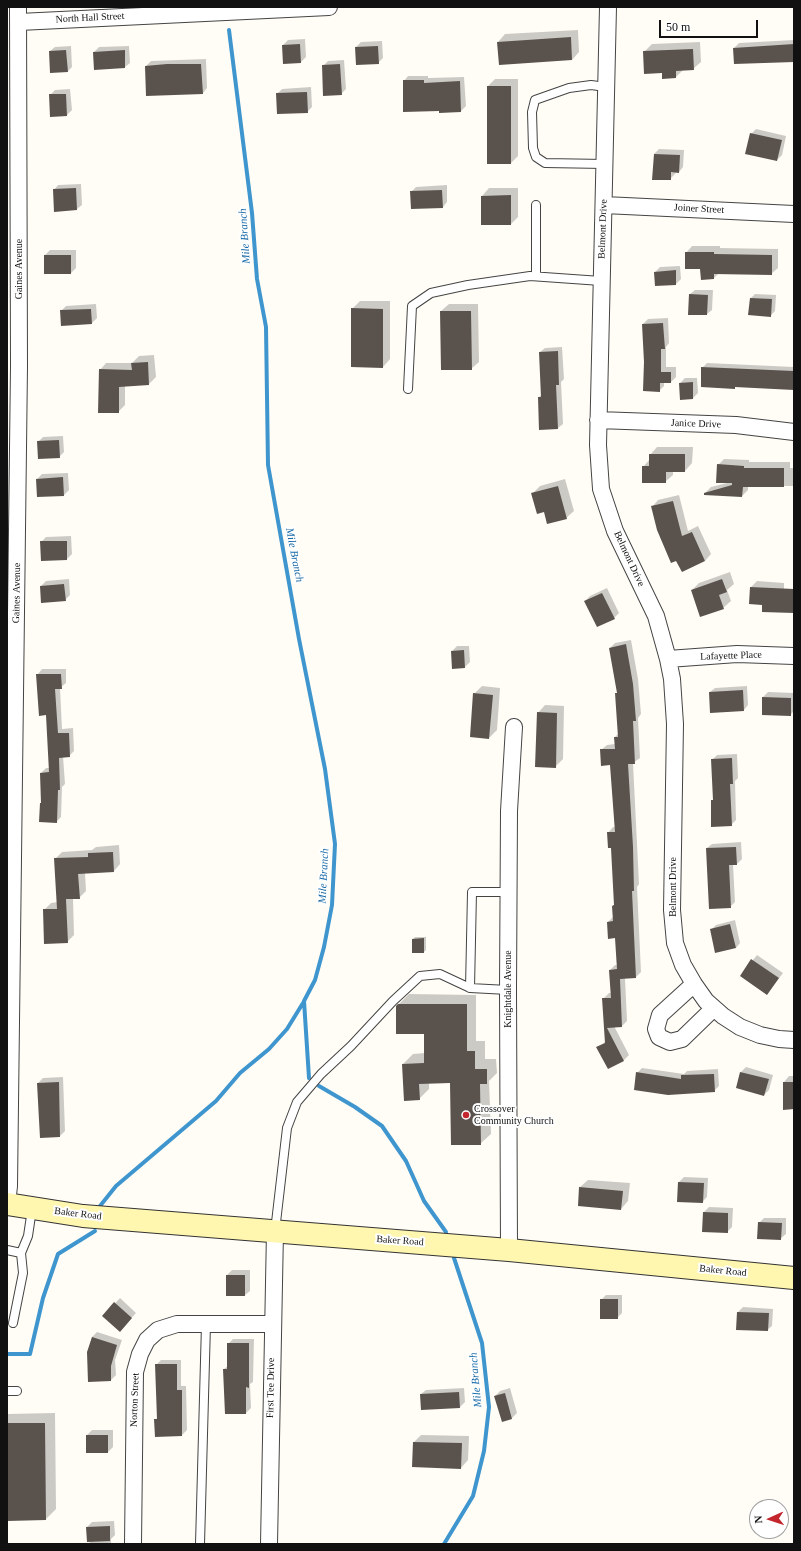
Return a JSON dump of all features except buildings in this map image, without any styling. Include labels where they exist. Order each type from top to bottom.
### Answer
[{"type":"street","name":"North Hall Street","points":[[19,14],[329,7]]},
{"type":"street","name":"Belmont Drive","points":[[608,7],[598,420],[601,489],[615,531],[656,616],[672,679],[675,724],[672,910],[675,943],[683,965],[694,984],[706,1001],[714,1008],[740,1027],[760,1035],[794,1040]]},
{"type":"street","name":"Gaines Avenue","points":[[7,1204],[9,1186],[13,366],[19,14]]},
{"type":"street","name":"Joiner Street","points":[[604,205],[794,214]]},
{"type":"street","name":"Janice Drive","points":[[598,420],[736,425],[794,432]]},
{"type":"street","name":"Lafayette Place","points":[[668,659],[737,654],[794,656]]},
{"type":"street","name":"Knightdale Avenue","points":[[509,1250],[509,811],[514,727]]},
{"type":"street","points":[[694,984],[660,1016],[656,1028],[659,1037],[670,1042],[682,1039],[714,1008]]},
{"type":"street","name":"Baker Road","points":[[7,1204],[83,1216],[509,1250],[794,1278]]},
{"type":"street","name":"First Tee Drive","points":[[268,1544],[275,1232]]},
{"type":"street","name":"Norton Street","points":[[133,1544],[135,1372],[140,1354],[147,1340],[158,1330],[177,1324],[273,1324]]},
{"type":"lane","points":[[604,164],[545,163],[536,157],[533,148],[532,112],[536,100],[569,88],[590,85],[606,87]]},
{"type":"lane","points":[[536,205],[536,276]]},
{"type":"lane","points":[[408,389],[412,306],[431,293],[468,285],[536,276],[601,281]]},
{"type":"lane","points":[[470,988],[472,892],[509,892]]},
{"type":"lane","points":[[275,1232],[287,1128],[297,1102],[321,1074],[351,1046],[393,1001],[420,976],[440,974],[470,988],[508,990]]},
{"type":"lane","points":[[13,1323],[23,1273],[21,1253],[28,1236],[32,1208]]},
{"type":"lane","points":[[7,1250],[21,1253]]},
{"type":"lane","points":[[200,1544],[206,1324]]},
{"type":"lane","points":[[7,1391],[17,1391]]},
{"type":"waterway","name":"Mile Branch","points":[[229,30],[252,213],[257,279],[266,327],[268,465],[299,639],[325,769],[335,844],[332,905],[324,947],[315,980],[304,1001],[309,1078]]},
{"type":"waterway","points":[[100,1206],[116,1186],[216,1101],[240,1073],[269,1049],[287,1029],[303,1003]]},
{"type":"waterway","name":"Mile Branch","points":[[319,1086],[355,1107],[382,1126],[406,1161],[424,1201],[446,1232]]},
{"type":"waterway","points":[[7,1354],[30,1354],[43,1298],[58,1254],[95,1231]]},
{"type":"waterway","name":"Mile Branch","points":[[444,1544],[473,1496],[484,1451],[489,1407],[482,1343],[454,1258]]},
{"type":"place","name":"Crossover Community Church","points":[[466,1115]]}]
